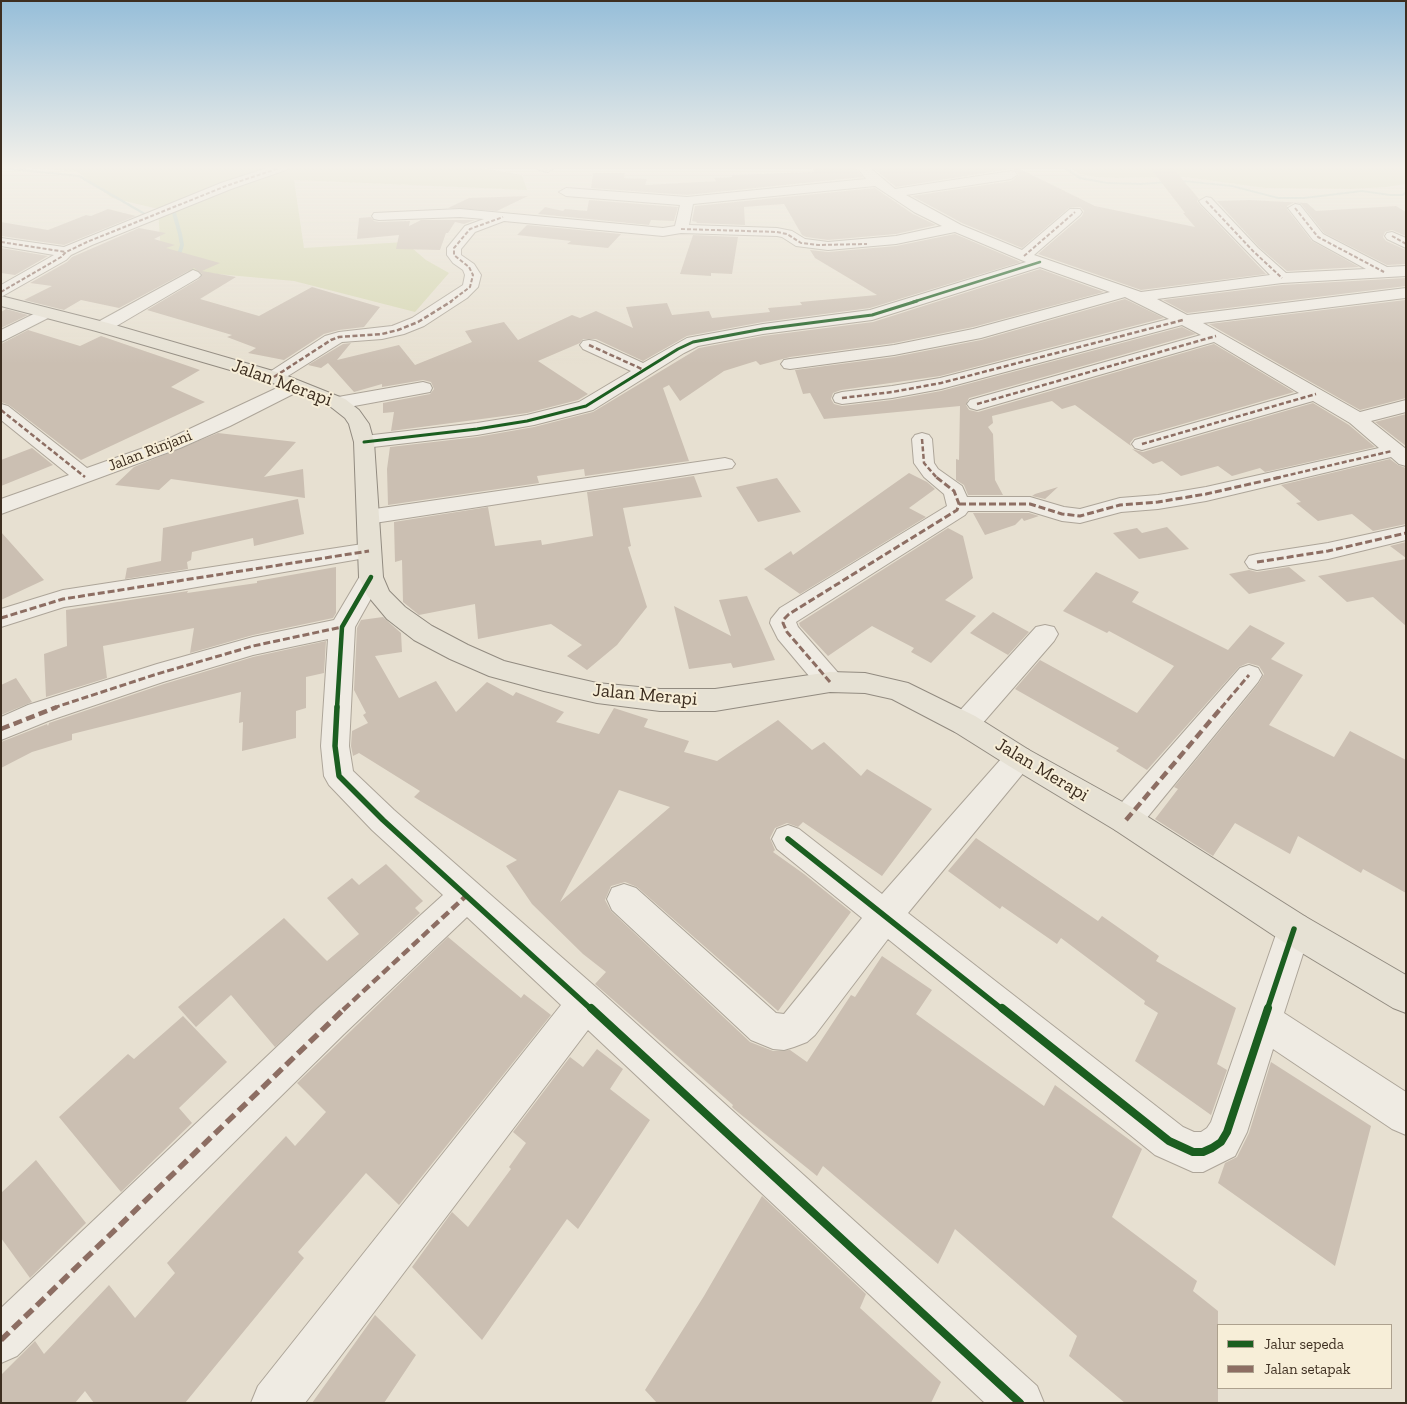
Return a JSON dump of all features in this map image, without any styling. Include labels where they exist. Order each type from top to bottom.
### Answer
[{"type":"main road","name":"Jalan Merapi","points":[[1,301],[102,327],[274,377],[338,403],[352,414],[359,424],[364,442],[368,550],[371,577],[379,595],[396,613],[423,633],[459,652],[498,669],[597,693],[660,700],[715,700],[830,682],[865,683],[898,690],[965,724],[1019,758],[1126,820],[1294,929],[1406,995]]},
{"type":"street","points":[[1,292],[61,257],[66,252],[107,233]]},
{"type":"street","points":[[274,377],[331,340],[339,337],[382,334],[398,330],[418,322],[461,295],[470,287],[473,275],[468,266],[454,255],[454,248],[466,233]]},
{"type":"street","points":[[780,233],[801,242],[828,246],[896,240],[933,233]]},
{"type":"street","points":[[967,233],[1024,256],[1133,295],[1216,336],[1357,419],[1399,456]]},
{"type":"street","points":[[1024,256],[1051,233]]},
{"type":"street","points":[[1235,233],[1282,278]]},
{"type":"street","points":[[1314,233],[1318,237],[1384,272]]},
{"type":"street","points":[[1392,236],[1406,244]]},
{"type":"street","points":[[1,242],[66,252]]},
{"type":"street","points":[[364,442],[477,429],[527,421],[586,406],[678,349],[693,342],[763,329],[872,315],[1040,262]]},
{"type":"street","points":[[790,364],[894,350],[976,334],[1133,295],[1282,278],[1406,271]]},
{"type":"street","points":[[102,327],[194,275]]},
{"type":"street","points":[[842,398],[941,384],[1183,320],[1405,293]]},
{"type":"street","points":[[1,337],[46,313]]},
{"type":"street","points":[[977,404],[1216,336]]},
{"type":"street","points":[[589,345],[644,370]]},
{"type":"street","name":"Jalan Rinjani","points":[[1,507],[173,444],[223,422],[294,386]]},
{"type":"street","points":[[338,403],[423,388]]},
{"type":"street","points":[[1142,444],[1316,394]]},
{"type":"street","points":[[1357,419],[1406,406]]},
{"type":"street","points":[[1,410],[85,477]]},
{"type":"street","points":[[830,682],[787,632],[783,623],[784,619],[789,614],[957,510],[959,504],[954,491],[927,469],[922,456],[922,439]]},
{"type":"street","points":[[959,504],[1025,504],[1062,514],[1080,516],[1120,505],[1158,502],[1206,494],[1399,456]]},
{"type":"street","points":[[368,517],[725,464]]},
{"type":"street","points":[[1257,562],[1328,551],[1406,533]]},
{"type":"street","points":[[1,618],[64,599],[168,584],[368,550]]},
{"type":"street","points":[[371,577],[342,627],[335,746],[339,776],[382,820],[468,895],[1020,1403]]},
{"type":"street","points":[[1,729],[38,713],[157,674],[253,646],[342,627]]},
{"type":"street","points":[[965,724],[1045,634]]},
{"type":"street","points":[[1126,820],[1249,675]]},
{"type":"street","points":[[624,899],[764,1027],[784,1032],[794,1029],[802,1022],[884,915],[1019,758]]},
{"type":"street","points":[[788,839],[1169,1141],[1193,1152],[1203,1152],[1212,1148],[1221,1142],[1227,1132],[1294,929]]},
{"type":"street","points":[[1,1340],[331,1022],[468,895]]},
{"type":"street","points":[[275,1403],[586,1003]]},
{"type":"street","points":[[1263,1021],[1406,1115]]},
{"type":"green space","points":[[160,233],[302,233],[304,248],[405,242],[426,260],[449,273],[415,312],[294,281],[162,269]]},
{"type":"building","points":[[1,233],[95,233],[64,245],[1,236]]},
{"type":"building","points":[[129,233],[163,233],[166,233],[154,239],[175,245],[166,248],[220,263],[202,271],[236,277],[200,299],[259,316],[312,287],[380,307],[364,327],[324,334],[284,360],[248,353],[256,348],[227,337],[232,335],[147,310],[199,279],[202,274],[194,268],[119,308],[81,300],[64,310],[24,300],[52,286],[30,283],[67,262],[72,257]]},
{"type":"building","points":[[358,233],[448,233],[446,233],[440,250],[396,249],[399,235],[357,239]]},
{"type":"building","points":[[519,233],[621,234],[608,248],[567,244],[571,241],[517,235]]},
{"type":"building","points":[[801,233],[903,233],[828,240],[802,235]]},
{"type":"building","points":[[985,233],[1040,233],[1022,248]]},
{"type":"building","points":[[1063,233],[1226,233],[1266,274],[1141,290],[1038,254]]},
{"type":"building","points":[[1246,233],[1305,233],[1312,241],[1359,267],[1287,271],[1259,247]]},
{"type":"building","points":[[1324,233],[1385,233],[1383,237],[1386,241],[1406,250],[1406,264],[1387,265]]},
{"type":"building","points":[[955,234],[1021,262],[870,308],[763,322],[687,336],[643,361],[596,339],[583,339],[580,343],[538,361],[588,394],[578,400],[527,413],[391,431],[394,412],[383,413],[383,403],[430,394],[434,389],[431,382],[423,380],[382,387],[382,384],[354,392],[328,363],[321,368],[308,365],[343,344],[351,343],[337,360],[399,345],[415,365],[472,342],[465,331],[504,322],[518,340],[572,315],[580,318],[596,311],[633,328],[626,307],[667,303],[672,315],[709,311],[712,318],[770,312],[768,308],[802,305],[800,302],[877,295],[815,258],[810,250],[828,252],[896,246]]},
{"type":"building","points":[[693,235],[738,237],[732,274],[711,273],[711,276],[680,274]]},
{"type":"building","points":[[1,248],[48,256],[15,275],[1,273]]},
{"type":"building","points":[[1040,269],[1104,292],[973,327],[894,343],[790,357],[760,365],[756,361],[724,371],[680,401],[669,385],[663,388],[689,461],[585,476],[584,469],[537,476],[539,483],[388,505],[387,469],[390,447],[477,437],[534,427],[593,412],[699,348],[763,336],[873,322]]},
{"type":"building","points":[[1406,278],[1406,286],[1187,313],[1163,300],[1282,285]]},
{"type":"building","points":[[1125,299],[1164,318],[940,376],[841,390],[833,393],[831,399],[834,404],[842,406],[892,400],[941,391],[1182,327],[1196,334],[969,398],[966,405],[969,410],[978,412],[1214,344],[1294,392],[1134,438],[1130,443],[1131,446],[1075,405],[1062,409],[1052,401],[992,416],[993,423],[988,427],[993,434],[995,480],[1003,495],[968,495],[964,485],[956,480],[956,459],[959,460],[960,406],[824,419],[810,393],[803,394],[795,370],[894,357],[981,340]]},
{"type":"building","points":[[1405,300],[1406,398],[1360,410],[1209,324]]},
{"type":"building","points":[[6,309],[28,315],[1,328],[1,312]]},
{"type":"building","points":[[28,330],[80,346],[101,336],[200,370],[171,387],[205,402],[81,460],[9,405],[1,402],[1,344]]},
{"type":"building","points":[[1313,403],[1349,425],[1375,447],[1265,472],[1260,468],[1232,476],[1218,466],[1181,476],[1162,461],[1153,464],[1132,449],[1143,452]]},
{"type":"building","points":[[1406,414],[1406,446],[1375,422]]},
{"type":"building","points":[[218,433],[296,442],[264,477],[303,469],[305,498],[171,479],[159,490],[115,485],[134,467]]},
{"type":"building","points":[[32,448],[53,465],[1,486],[1,460]]},
{"type":"building","points":[[1390,459],[1406,468],[1406,524],[1373,531],[1352,514],[1318,521],[1296,503],[1301,502],[1281,485]]},
{"type":"building","points":[[909,473],[927,482],[935,489],[909,508],[926,517],[800,594],[764,569],[791,551],[793,555]]},
{"type":"building","points":[[694,476],[702,497],[623,508],[631,546],[628,547],[647,607],[617,645],[587,670],[567,656],[582,645],[551,624],[478,639],[475,604],[419,615],[403,602],[402,560],[395,562],[394,522],[488,507],[495,546],[541,540],[542,545],[593,536],[587,492]]},
{"type":"building","points":[[777,478],[801,512],[758,522],[736,487]]},
{"type":"building","points":[[1058,487],[1045,499],[1032,496],[1035,494]]},
{"type":"building","points":[[298,499],[304,534],[254,546],[253,538],[192,552],[191,560],[187,562],[188,569],[125,579],[127,568],[161,561],[163,528]]},
{"type":"building","points":[[973,513],[1029,513],[1039,516],[1024,521],[1022,518],[1015,525],[985,535]]},
{"type":"building","points":[[1167,527],[1189,549],[1139,559],[1113,533],[1137,528],[1142,533]]},
{"type":"building","points":[[948,528],[963,536],[973,578],[945,600],[976,616],[931,663],[911,652],[914,648],[872,626],[828,656],[800,626],[799,623]]},
{"type":"building","points":[[1,532],[44,580],[1,600]]},
{"type":"building","points":[[1406,542],[1406,558],[1390,546]]},
{"type":"building","points":[[1406,559],[1406,626],[1373,597],[1347,602],[1318,576]]},
{"type":"building","points":[[336,567],[336,613],[333,618],[253,635],[190,653],[194,628],[103,646],[107,678],[46,697],[44,654],[67,646],[66,610],[188,591],[187,593],[257,583],[257,581]]},
{"type":"building","points":[[1289,567],[1306,581],[1249,594],[1229,574],[1249,570],[1257,572]]},
{"type":"building","points":[[1096,572],[1139,592],[1132,602],[1228,650],[1250,625],[1285,643],[1271,659],[1303,675],[1269,725],[1334,757],[1350,731],[1406,760],[1406,893],[1363,869],[1361,873],[1298,836],[1290,854],[1235,823],[1213,856],[1155,819],[1178,789],[1174,787],[1259,683],[1264,674],[1259,666],[1248,663],[1239,667],[1147,770],[1116,751],[1119,748],[1015,689],[1040,660],[1137,713],[1174,666],[1109,631],[1107,633],[1063,611]]},
{"type":"building","points":[[747,596],[775,660],[733,668],[731,663],[689,669],[674,606],[731,636],[719,600]]},
{"type":"building","points":[[993,612],[1029,632],[1008,655],[970,633]]},
{"type":"building","points":[[383,617],[401,633],[402,652],[375,656],[399,698],[436,681],[456,712],[487,682],[513,696],[516,692],[564,712],[556,722],[599,734],[614,708],[648,719],[644,727],[689,741],[684,752],[717,761],[778,720],[812,750],[824,742],[861,776],[867,769],[932,809],[882,876],[803,822],[798,827],[787,823],[775,828],[770,838],[775,850],[773,852],[851,912],[778,1011],[637,887],[625,882],[611,886],[605,900],[611,911],[750,1042],[773,1051],[790,1050],[807,1062],[851,995],[855,997],[882,956],[932,990],[916,1014],[1044,1106],[1055,1085],[1142,1149],[1112,1217],[1197,1281],[1193,1291],[1218,1311],[1218,1403],[1125,1403],[1069,1356],[1077,1336],[955,1229],[938,1264],[823,1166],[817,1176],[734,1109],[733,1105],[595,984],[606,972],[583,954],[532,904],[506,866],[517,860],[414,797],[420,791],[359,753],[353,756],[351,746],[352,731],[368,723],[363,715],[366,713],[354,690],[357,628],[361,620]],"holes":[[[619,790],[670,807],[560,902]]]},
{"type":"building","points":[[326,641],[324,673],[306,677],[306,708],[296,711],[296,738],[242,751],[243,722],[239,723],[241,692],[72,734],[72,740],[32,752],[1,768],[1,742],[47,724],[48,726],[49,723],[164,684],[253,657]]},
{"type":"building","points":[[16,678],[32,702],[1,715],[1,685]]},
{"type":"building","points":[[976,838],[1098,921],[1102,916],[1159,956],[1156,961],[1236,1008],[1217,1064],[1227,1070],[1211,1115],[1135,1061],[1158,1013],[1144,1004],[1145,1001],[1061,938],[1057,944],[1002,906],[1000,909],[948,871]]},
{"type":"building","points":[[386,864],[423,901],[415,908],[420,913],[275,1047],[231,995],[196,1027],[178,1007],[284,918],[327,961],[359,934],[327,898],[352,878],[359,885]]},
{"type":"building","points":[[448,937],[521,998],[524,994],[551,1015],[399,1205],[366,1173],[298,1252],[304,1258],[185,1403],[94,1403],[85,1391],[75,1403],[1,1403],[1,1375],[35,1341],[44,1354],[109,1285],[135,1318],[175,1273],[167,1263],[286,1136],[295,1146],[326,1112],[297,1083]]},
{"type":"building","points":[[183,1016],[227,1062],[179,1108],[192,1123],[121,1192],[59,1117],[128,1054],[134,1059]]},
{"type":"building","points":[[597,1049],[623,1069],[610,1089],[650,1120],[578,1229],[567,1219],[482,1340],[412,1267],[452,1212],[468,1227],[511,1169],[509,1167],[526,1143],[513,1132],[570,1057],[583,1067]]},
{"type":"building","points":[[1271,1062],[1371,1126],[1335,1266],[1218,1183],[1225,1163],[1237,1157],[1249,1133]]},
{"type":"building","points":[[36,1160],[86,1223],[30,1278],[1,1238],[1,1193]]},
{"type":"building","points":[[762,1196],[866,1294],[860,1308],[941,1382],[931,1403],[657,1403],[645,1390],[704,1296]]},
{"type":"building","points":[[375,1315],[416,1355],[384,1403],[312,1403]]},
{"type":"waterway","points":[[179,262],[178,258],[182,245],[180,233]]},
{"type":"marked path","points":[[1,292],[61,257],[66,252],[111,233]]},
{"type":"marked path","points":[[274,377],[331,340],[339,337],[382,334],[398,330],[418,322],[461,295],[470,287],[473,275],[469,267],[454,255],[454,248],[467,233]]},
{"type":"marked path","points":[[780,233],[787,234],[801,243],[818,245],[867,244]]},
{"type":"marked path","points":[[1024,256],[1051,233]]},
{"type":"marked path","points":[[1236,233],[1282,278]]},
{"type":"marked path","points":[[1314,233],[1318,237],[1384,272]]},
{"type":"marked path","points":[[1392,236],[1406,244]]},
{"type":"marked path","points":[[1,242],[66,252]]},
{"type":"marked path","points":[[842,398],[892,392],[941,383],[1183,320]]},
{"type":"marked path","points":[[977,404],[1216,336]]},
{"type":"marked path","points":[[589,345],[644,370]]},
{"type":"marked path","points":[[1142,444],[1316,394]]},
{"type":"marked path","points":[[1,410],[85,477]]},
{"type":"marked path","points":[[830,682],[787,632],[783,623],[784,619],[789,614],[957,510],[959,504],[954,491],[931,473],[924,463],[922,439]]},
{"type":"marked path","points":[[959,504],[1030,504],[1062,514],[1080,516],[1120,505],[1158,502],[1206,494],[1392,451]]},
{"type":"marked path","points":[[1257,562],[1328,551],[1406,533]]},
{"type":"marked path","points":[[1,618],[63,599],[369,551]]},
{"type":"marked path","points":[[1,729],[38,713],[157,674],[253,646],[342,627]]},
{"type":"marked path","points":[[1126,820],[1249,675]]},
{"type":"marked path","points":[[1,1340],[331,1021],[467,895]]},
{"type":"cycle path","points":[[364,442],[477,429],[527,421],[586,406],[678,349],[693,342],[763,329],[872,315],[1040,262]]},
{"type":"cycle path","points":[[371,577],[342,627],[335,746],[339,776],[383,820],[1020,1403]]},
{"type":"cycle path","points":[[788,839],[1169,1141],[1193,1152],[1203,1152],[1212,1148],[1221,1142],[1227,1132],[1294,929]]}]
